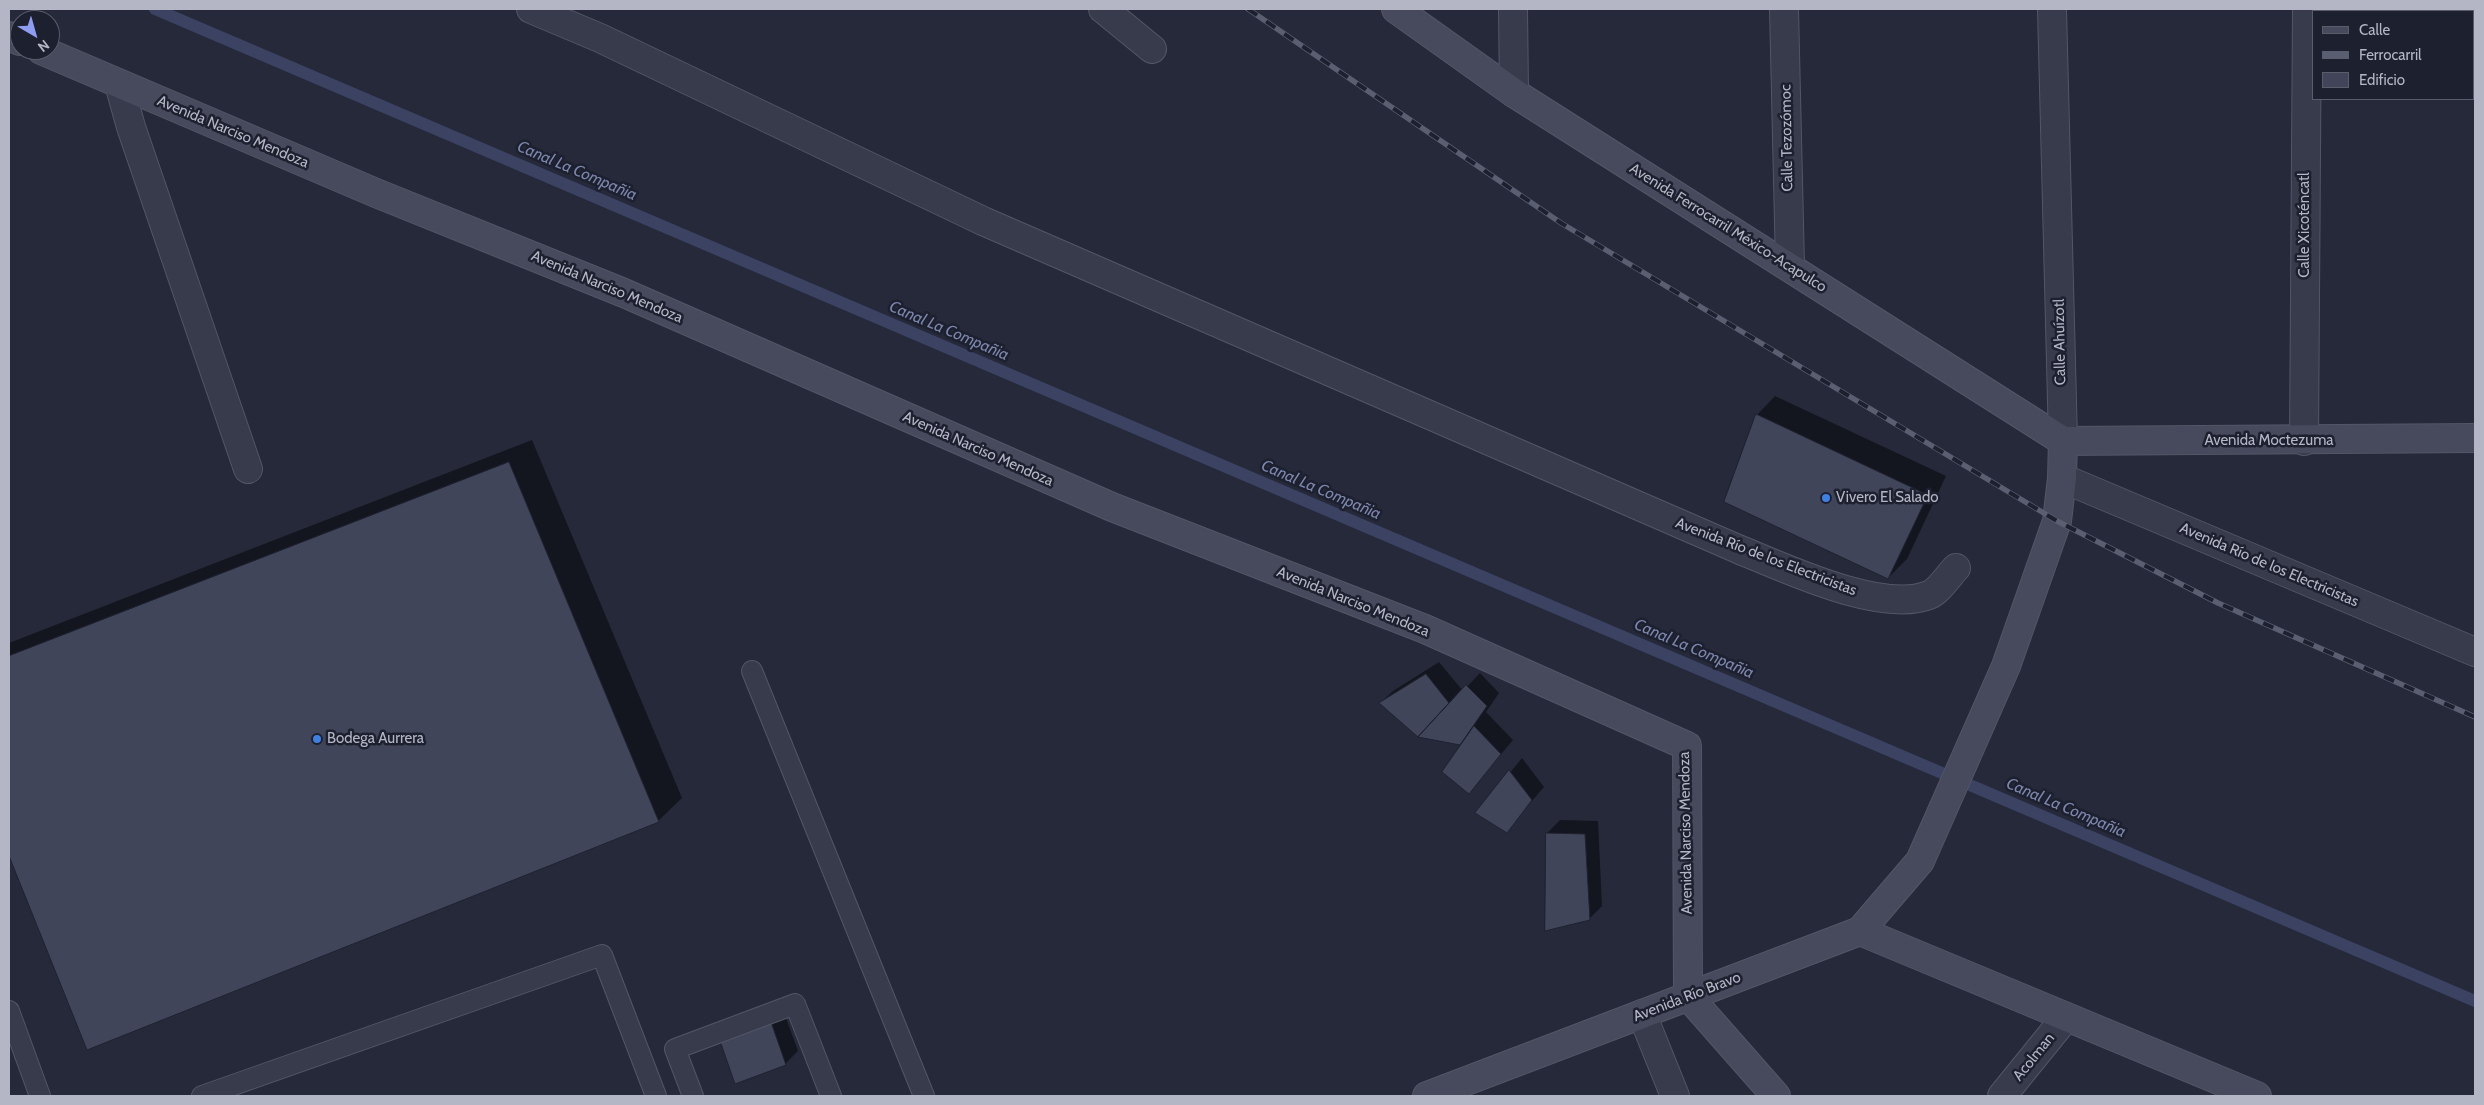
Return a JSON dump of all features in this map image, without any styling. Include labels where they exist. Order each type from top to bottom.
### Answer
[{"type":"main road","name":"Avenida Ferrocarril México-Acapulco","points":[[1396,9],[1514,93],[1790,266],[2063,441]]},
{"type":"main road","name":"Avenida Narciso Mendoza","points":[[60,58],[376,193],[624,293],[1112,507],[1425,629],[1687,746],[1688,996]]},
{"type":"main road","name":"Avenida Moctezuma","points":[[2063,441],[2304,441],[2475,438]]},
{"type":"main road","name":"Calle Ahuízotl","points":[[1920,861],[2006,666],[2057,521],[2062,478],[2063,441]]},
{"type":"main road","name":"Avenida Río Bravo","points":[[1427,1096],[1860,931],[1920,861]]},
{"type":"main road","points":[[1860,931],[2257,1096]]},
{"type":"main road","points":[[1688,996],[1776,1096]]},
{"type":"street","name":"Avenida Río de los Electricistas","points":[[531,9],[600,38],[984,221],[1738,549],[1849,592],[1908,600],[1931,594],[1956,568]]},
{"type":"street","points":[[1103,9],[1152,49]]},
{"type":"street","points":[[1513,9],[1514,93]]},
{"type":"street","name":"Calle Tezozómoc","points":[[1784,9],[1790,266]]},
{"type":"street","name":"Calle Ahuízotl","points":[[2052,9],[2063,441]]},
{"type":"street","name":"Calle Xicoténcatl","points":[[2304,441],[2307,9]]},
{"type":"street","points":[[119,84],[131,127],[248,469]]},
{"type":"street","name":"Avenida Río de los Electricistas","points":[[2062,478],[2475,652]]},
{"type":"street","points":[[1642,1014],[1675,1096]]},
{"type":"street","name":"Acolman","points":[[2002,1096],[2066,1017]]},
{"type":"lane","points":[[752,672],[924,1096]]},
{"type":"lane","points":[[202,1096],[602,954],[656,1096]]},
{"type":"lane","points":[[693,1096],[675,1049],[796,1004],[831,1096]]},
{"type":"lane","points":[[9,1011],[40,1096]]},
{"type":"building","name":"Vivero El Salado","points":[[1756,414],[1928,495],[1888,579],[1724,502]]},
{"type":"building","name":"Bodega Aurrera","points":[[509,462],[659,822],[87,1050],[9,856],[9,656]]},
{"type":"building","points":[[1426,674],[1449,703],[1418,737],[1379,703]]},
{"type":"building","points":[[1466,685],[1487,706],[1460,745],[1418,737]]},
{"type":"building","points":[[1474,726],[1501,754],[1469,794],[1442,772]]},
{"type":"building","points":[[1509,770],[1532,800],[1507,833],[1475,813]]},
{"type":"building","points":[[1546,833],[1585,834],[1590,920],[1545,931]]},
{"type":"building","points":[[770,1019],[786,1065],[735,1084],[719,1038]]},
{"type":"waterway","name":"Canal La Compañia","points":[[155,9],[2475,1001]]},
{"type":"railway","points":[[1248,9],[1561,223],[2057,521],[2218,603],[2475,717]]},
{"type":"place","name":"Vivero El Salado","points":[[1826,498]]},
{"type":"place","name":"Bodega Aurrera","points":[[317,739]]}]
